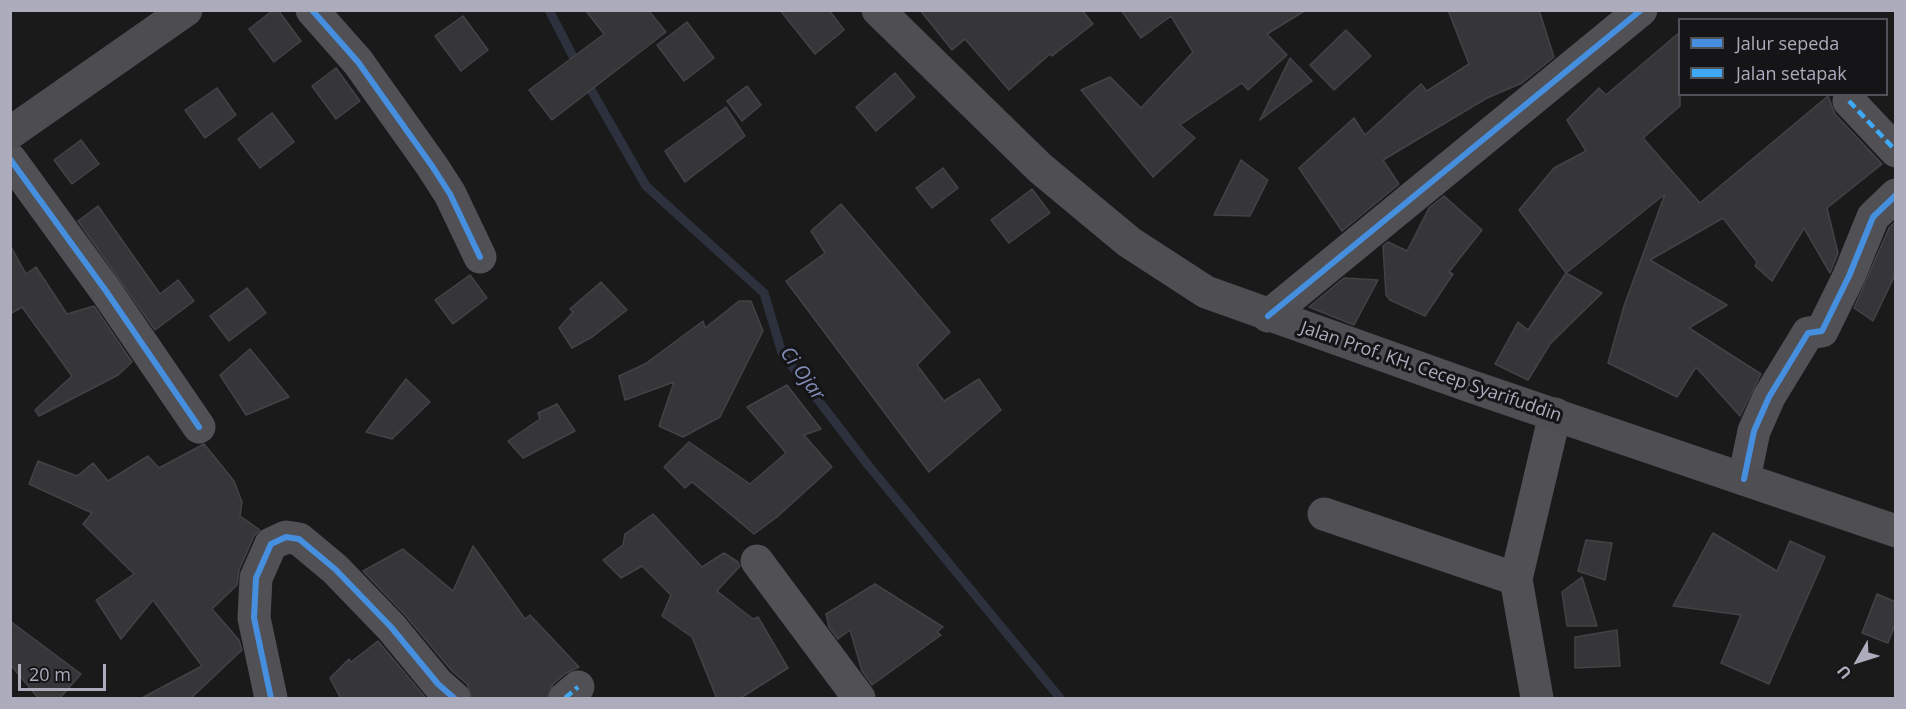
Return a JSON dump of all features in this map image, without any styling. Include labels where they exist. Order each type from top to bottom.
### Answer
[{"type":"main road","points":[[10,133],[186,10]]},
{"type":"main road","name":"Jalan Prof. KH. Cecep Syarifuddin","points":[[878,10],[1040,168],[1129,242],[1206,292],[1268,316],[1896,531]]},
{"type":"street","points":[[312,10],[358,62],[432,166],[450,194],[480,257]]},
{"type":"street","points":[[1268,316],[1641,10]]},
{"type":"street","points":[[1849,101],[1896,151]]},
{"type":"street","points":[[10,159],[106,291],[199,427]]},
{"type":"street","points":[[1744,479],[1755,431],[1769,397],[1808,333],[1822,331],[1849,276],[1873,217],[1888,200],[1896,195]]},
{"type":"street","points":[[1537,699],[1515,579],[1555,414]]},
{"type":"street","points":[[1324,514],[1515,579]]},
{"type":"street","points":[[271,699],[254,618],[256,578],[271,544],[286,537],[298,539],[335,569],[391,627],[438,684],[454,699]]},
{"type":"street","points":[[757,561],[859,699]]},
{"type":"building","points":[[273,10],[278,10],[301,41],[274,62],[249,29]]},
{"type":"building","points":[[780,10],[829,10],[844,30],[815,54]]},
{"type":"building","points":[[920,10],[1082,10],[1093,24],[1052,56],[1050,54],[1009,90],[965,39],[952,50]]},
{"type":"building","points":[[1121,10],[1306,10],[1267,34],[1287,55],[1248,90],[1242,83],[1180,125],[1195,138],[1153,177],[1081,90],[1110,77],[1141,108],[1193,52],[1171,16],[1141,38]]},
{"type":"building","points":[[1448,10],[1539,10],[1554,57],[1522,83],[1487,98],[1383,160],[1399,184],[1342,231],[1299,168],[1354,118],[1365,135],[1421,84],[1427,91],[1469,64]]},
{"type":"building","points":[[586,11],[649,11],[666,32],[552,120],[529,90],[604,34]]},
{"type":"building","points":[[463,16],[488,50],[461,71],[435,36]]},
{"type":"building","points":[[687,22],[714,58],[684,81],[657,45]]},
{"type":"building","points":[[1346,30],[1371,56],[1334,90],[1310,65]]},
{"type":"building","points":[[1678,34],[1680,106],[1643,138],[1700,203],[1828,96],[1835,114],[1882,164],[1827,208],[1838,253],[1830,273],[1804,228],[1772,281],[1755,266],[1757,262],[1723,218],[1650,260],[1727,305],[1689,328],[1761,374],[1740,416],[1696,367],[1677,397],[1608,363],[1624,306],[1665,194],[1566,273],[1519,210],[1554,168],[1586,151],[1567,120],[1599,88],[1606,95]]},
{"type":"building","points":[[1290,58],[1312,81],[1260,120]]},
{"type":"building","points":[[336,68],[360,101],[336,119],[312,86]]},
{"type":"building","points":[[895,73],[915,97],[876,131],[856,107]]},
{"type":"building","points":[[747,86],[761,105],[742,121],[727,101]]},
{"type":"building","points":[[217,88],[236,115],[205,138],[185,110]]},
{"type":"building","points":[[726,107],[745,136],[685,182],[665,151]]},
{"type":"building","points":[[272,113],[294,142],[260,168],[238,139]]},
{"type":"building","points":[[81,140],[99,164],[72,184],[54,160]]},
{"type":"building","points":[[1241,160],[1268,180],[1250,216],[1214,215]]},
{"type":"building","points":[[943,168],[958,188],[932,208],[916,188]]},
{"type":"building","points":[[1032,189],[1050,213],[1009,243],[991,220]]},
{"type":"building","points":[[1444,196],[1482,230],[1449,272],[1453,274],[1425,316],[1390,300],[1386,295],[1383,246],[1388,242],[1407,251],[1429,208]]},
{"type":"building","points":[[841,204],[950,332],[917,365],[944,401],[979,379],[1001,410],[929,472],[786,281],[825,253],[811,231]]},
{"type":"building","points":[[98,206],[160,294],[178,280],[194,301],[155,330],[78,221]]},
{"type":"building","points":[[1896,221],[1896,273],[1873,321],[1854,308],[1889,228]]},
{"type":"building","points":[[10,245],[26,274],[36,267],[67,314],[94,306],[132,362],[118,375],[39,416],[35,410],[72,376],[22,307],[10,314]]},
{"type":"building","points":[[1566,273],[1602,293],[1550,344],[1528,380],[1495,364],[1518,322],[1528,330]]},
{"type":"building","points":[[470,275],[487,298],[453,324],[435,300]]},
{"type":"building","points":[[1344,278],[1378,280],[1354,325],[1309,307]]},
{"type":"building","points":[[601,282],[627,310],[592,337],[572,348],[559,328],[573,312],[570,309]]},
{"type":"building","points":[[247,288],[266,313],[229,341],[210,316]]},
{"type":"building","points":[[739,301],[751,301],[763,331],[720,417],[683,437],[659,426],[674,382],[625,400],[619,376],[645,364],[703,321],[705,328]]},
{"type":"building","points":[[250,349],[289,397],[246,415],[220,375]]},
{"type":"building","points":[[406,379],[430,402],[392,439],[366,432]]},
{"type":"building","points":[[787,385],[821,429],[804,435],[832,467],[777,517],[754,534],[692,482],[685,488],[664,467],[689,442],[750,484],[786,453],[747,407]]},
{"type":"building","points":[[557,404],[575,431],[523,458],[508,441],[540,419],[538,413]]},
{"type":"building","points":[[204,444],[234,481],[242,502],[240,516],[260,530],[254,536],[239,570],[237,585],[212,609],[239,640],[242,650],[190,699],[140,699],[202,666],[153,600],[121,639],[96,600],[134,574],[83,524],[92,513],[29,484],[38,461],[77,476],[93,463],[108,481],[148,456],[159,468]]},
{"type":"building","points":[[653,514],[702,567],[724,553],[738,562],[740,566],[717,591],[753,619],[758,617],[788,668],[739,699],[717,699],[692,637],[662,616],[671,595],[642,566],[621,578],[603,560],[623,545],[625,534]]},
{"type":"building","points":[[1713,533],[1777,571],[1790,541],[1825,557],[1769,684],[1721,663],[1741,615],[1673,606]]},
{"type":"building","points":[[1586,540],[1612,543],[1605,580],[1578,571]]},
{"type":"building","points":[[473,546],[525,619],[530,615],[579,667],[566,673],[553,684],[547,699],[472,699],[467,684],[452,671],[405,615],[363,571],[403,549],[453,591]]},
{"type":"building","points":[[1582,577],[1597,626],[1567,626],[1562,592]]},
{"type":"building","points":[[875,584],[943,627],[937,632],[941,635],[872,685],[862,671],[850,630],[838,639],[829,627],[826,614]]},
{"type":"building","points":[[1877,594],[1896,602],[1896,622],[1888,643],[1862,633]]},
{"type":"building","points":[[10,621],[81,674],[59,699],[39,699],[10,664]]},
{"type":"building","points":[[1617,630],[1620,666],[1575,668],[1575,637]]},
{"type":"building","points":[[378,641],[426,699],[341,699],[330,678],[349,659],[351,662]]},
{"type":"waterway","name":"Ci Ojar","points":[[549,10],[578,66]]},
{"type":"waterway","name":"Ci Ojar","points":[[586,81],[646,186],[764,293],[782,353],[868,465],[1060,698]]},
{"type":"marked path","points":[[1849,101],[1896,151]]},
{"type":"marked path","points":[[565,698],[578,687]]},
{"type":"cycle path","points":[[312,10],[358,62],[432,166],[450,194],[480,257]]},
{"type":"cycle path","points":[[1268,316],[1641,10]]},
{"type":"cycle path","points":[[10,159],[106,291],[199,427]]},
{"type":"cycle path","points":[[1744,479],[1754,431],[1769,397],[1808,333],[1822,331],[1849,276],[1873,217],[1896,195]]},
{"type":"cycle path","points":[[271,698],[254,618],[256,578],[271,544],[286,537],[299,539],[335,569],[391,627],[438,684],[454,698]]}]
